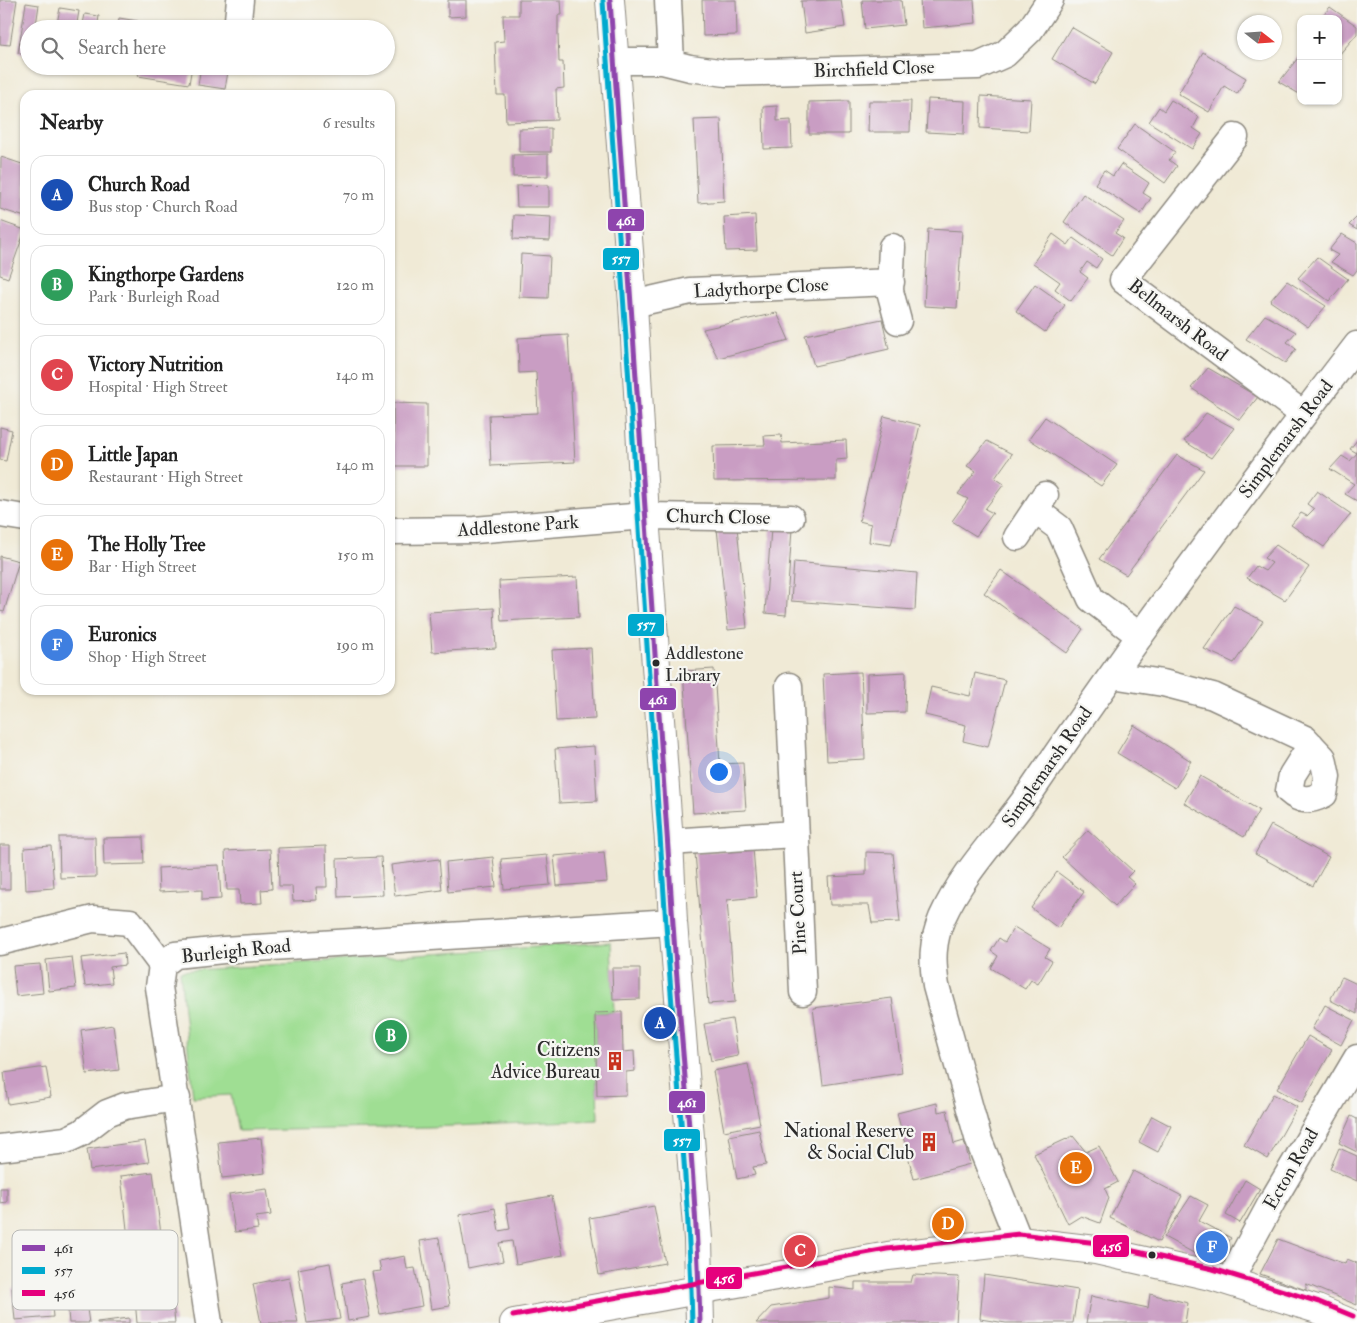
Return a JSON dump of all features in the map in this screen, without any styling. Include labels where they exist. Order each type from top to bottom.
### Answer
[{"type":"main road","points":[[610,0],[633,304],[645,516],[669,842],[673,922],[698,1239],[700,1323]]},
{"type":"main road","points":[[514,1323],[888,1256],[1019,1241],[1096,1250],[1232,1282],[1317,1309],[1350,1323]]},
{"type":"street","points":[[668,0],[671,63]]},
{"type":"street","name":"Birchfield Close","points":[[614,61],[662,61],[726,73],[978,66],[1004,54],[1030,30],[1050,0]]},
{"type":"street","points":[[236,1],[237,20]]},
{"type":"street","name":"Bellmarsh Road","points":[[1235,137],[1123,280],[1303,414]]},
{"type":"street","points":[[892,247],[890,291],[898,321]]},
{"type":"street","name":"Ladythorpe Close","points":[[633,304],[690,291],[890,282]]},
{"type":"street","name":"Simplemarsh Road","points":[[1019,1241],[975,1128],[936,986],[932,962],[933,941],[942,917],[962,880],[1018,811],[1140,636],[1303,414],[1357,344]]},
{"type":"street","points":[[1017,537],[1040,502],[1058,528],[1090,599],[1140,636]]},
{"type":"street","name":"Church Close","points":[[645,516],[791,518]]},
{"type":"street","name":"Addlestone Park","points":[[395,531],[474,530],[645,516]]},
{"type":"street","points":[[1112,675],[1163,683],[1213,696],[1305,739],[1311,745]]},
{"type":"street","name":"Pine Court","points":[[789,686],[802,992]]},
{"type":"street","points":[[669,842],[794,834]]},
{"type":"street","points":[[0,942],[93,919],[130,922],[162,965]]},
{"type":"street","name":"Burleigh Road","points":[[209,1323],[159,987],[162,965],[175,955],[223,950],[673,922]]},
{"type":"street","name":"Ecton Road","points":[[1232,1282],[1238,1265],[1272,1200],[1357,1058]]},
{"type":"street","points":[[0,1148],[66,1140],[81,1133],[107,1113],[125,1106],[177,1098]]},
{"type":"green space","points":[[611,942],[614,1012],[595,1013],[598,1120],[429,1127],[238,1131],[231,1095],[193,1097],[180,971]]},
{"type":"building","points":[[0,0],[17,0],[10,45],[0,44]]},
{"type":"building","points":[[448,0],[466,0],[466,16],[448,17]]},
{"type":"building","points":[[519,0],[561,0],[562,15],[558,15],[558,34],[559,62],[563,62],[564,88],[556,89],[557,120],[506,122],[505,95],[497,95],[495,42],[504,41],[503,15],[519,15]]},
{"type":"building","points":[[702,0],[736,0],[737,35],[703,36]]},
{"type":"building","points":[[841,0],[845,27],[805,33],[801,1]]},
{"type":"building","points":[[862,0],[901,0],[904,25],[865,29]]},
{"type":"building","points":[[920,0],[974,0],[976,23],[922,28]]},
{"type":"building","points":[[26,3],[39,5],[37,20],[23,20]]},
{"type":"building","points":[[1330,7],[1341,15],[1323,15]]},
{"type":"building","points":[[60,8],[79,11],[78,20],[58,20]]},
{"type":"building","points":[[85,14],[99,16],[98,20],[84,20]]},
{"type":"building","points":[[1342,15],[1357,26],[1357,34],[1342,51]]},
{"type":"building","points":[[1071,27],[1113,52],[1095,84],[1052,59]]},
{"type":"building","points":[[1203,52],[1246,78],[1237,94],[1224,86],[1209,112],[1178,94]]},
{"type":"building","points":[[1297,59],[1297,93],[1279,82]]},
{"type":"building","points":[[138,75],[190,75],[189,84]]},
{"type":"building","points":[[200,75],[227,75],[225,89],[198,85]]},
{"type":"building","points":[[981,96],[1031,99],[1029,131],[980,128]]},
{"type":"building","points":[[928,99],[965,101],[964,134],[926,132]]},
{"type":"building","points":[[1171,100],[1199,117],[1193,128],[1202,134],[1192,149],[1149,122],[1159,107],[1164,111]]},
{"type":"building","points":[[849,101],[849,134],[809,134],[809,102]]},
{"type":"building","points":[[869,101],[911,101],[910,132],[868,132]]},
{"type":"building","points":[[777,106],[777,121],[791,120],[792,148],[764,149],[763,107]]},
{"type":"building","points":[[721,119],[724,201],[698,203],[694,120]]},
{"type":"building","points":[[1135,124],[1175,152],[1169,160],[1177,166],[1165,183],[1117,149]]},
{"type":"building","points":[[551,128],[551,152],[519,152],[519,129]]},
{"type":"building","points":[[548,154],[548,176],[513,177],[513,155]]},
{"type":"building","points":[[1,157],[20,163],[20,215],[0,209]]},
{"type":"building","points":[[1121,164],[1149,183],[1143,193],[1151,198],[1141,214],[1095,184],[1104,170],[1113,176]]},
{"type":"building","points":[[549,185],[549,207],[517,207],[516,186]]},
{"type":"building","points":[[1083,194],[1124,221],[1115,233],[1123,238],[1112,255],[1064,222]]},
{"type":"building","points":[[514,215],[551,217],[550,241],[513,239]]},
{"type":"building","points":[[755,215],[757,250],[726,251],[724,217]]},
{"type":"building","points":[[1357,217],[1357,230],[1349,225]]},
{"type":"building","points":[[0,221],[20,228],[20,244],[8,278],[0,275]]},
{"type":"building","points":[[928,229],[962,231],[957,308],[924,306]]},
{"type":"building","points":[[1053,234],[1068,245],[1073,238],[1102,259],[1096,268],[1087,262],[1080,272],[1088,278],[1071,301],[1055,289],[1060,282],[1033,263]]},
{"type":"building","points":[[1342,234],[1357,243],[1357,270],[1353,275],[1331,262],[1338,255],[1329,250]]},
{"type":"building","points":[[521,254],[550,256],[548,298],[519,297]]},
{"type":"building","points":[[1317,257],[1348,279],[1329,301],[1298,278]]},
{"type":"building","points":[[1287,281],[1326,306],[1308,327],[1270,301]]},
{"type":"building","points":[[1035,284],[1065,305],[1045,332],[1016,311]]},
{"type":"building","points":[[777,313],[789,340],[718,358],[703,329]]},
{"type":"building","points":[[1265,315],[1296,332],[1287,342],[1296,349],[1285,363],[1246,339]]},
{"type":"building","points":[[882,319],[889,349],[814,366],[805,335]]},
{"type":"building","points":[[568,335],[575,462],[491,466],[489,415],[538,413],[536,372],[519,373],[518,338]]},
{"type":"building","points":[[1208,368],[1258,397],[1240,420],[1191,388]]},
{"type":"building","points":[[395,403],[427,404],[427,466],[395,466]]},
{"type":"building","points":[[1206,413],[1234,428],[1211,458],[1184,441]]},
{"type":"building","points":[[884,416],[920,425],[891,545],[869,542],[871,524],[859,521]]},
{"type":"building","points":[[1045,417],[1117,465],[1101,486],[1029,439]]},
{"type":"building","points":[[0,427],[12,430],[6,461],[0,460]]},
{"type":"building","points":[[781,435],[782,443],[846,440],[847,459],[836,460],[836,480],[714,481],[713,446],[765,445],[764,436]]},
{"type":"building","points":[[1357,440],[1357,453],[1350,449]]},
{"type":"building","points":[[987,441],[1012,454],[995,478],[1004,484],[985,509],[993,513],[976,536],[952,521],[968,499],[958,494],[976,471],[967,466]]},
{"type":"building","points":[[1357,453],[1357,501],[1345,494],[1354,484],[1330,469],[1342,456],[1350,461]]},
{"type":"building","points":[[1177,455],[1204,470],[1126,575],[1099,559]]},
{"type":"building","points":[[1317,491],[1351,514],[1324,547],[1291,525],[1301,513],[1307,516],[1314,509],[1307,504]]},
{"type":"building","points":[[737,527],[747,628],[728,630],[717,529]]},
{"type":"building","points":[[771,528],[792,529],[786,615],[765,613]]},
{"type":"building","points":[[1276,545],[1309,567],[1285,600],[1247,578],[1256,566],[1265,571],[1272,563],[1264,558]]},
{"type":"building","points":[[0,556],[19,561],[4,612],[0,611]]},
{"type":"building","points":[[794,562],[917,573],[915,610],[791,601]]},
{"type":"building","points":[[1001,570],[1083,629],[1067,653],[984,593]]},
{"type":"building","points":[[577,577],[579,617],[501,621],[499,581]]},
{"type":"building","points":[[1234,606],[1263,621],[1234,663],[1204,649]]},
{"type":"building","points":[[494,608],[496,648],[432,652],[429,612]]},
{"type":"building","points":[[591,648],[595,719],[556,721],[552,650]]},
{"type":"building","points":[[714,669],[720,764],[743,763],[746,810],[693,813],[683,671]]},
{"type":"building","points":[[861,672],[865,759],[827,761],[823,674]]},
{"type":"building","points":[[906,672],[905,712],[867,713],[867,674]]},
{"type":"building","points":[[975,673],[1005,680],[988,747],[963,741],[966,725],[925,715],[931,687],[970,696]]},
{"type":"building","points":[[1134,725],[1191,761],[1175,788],[1117,753]]},
{"type":"building","points":[[594,746],[597,801],[559,803],[555,749]]},
{"type":"building","points":[[1200,776],[1259,810],[1244,837],[1184,803]]},
{"type":"building","points":[[1271,825],[1329,857],[1313,886],[1255,854]]},
{"type":"building","points":[[1088,830],[1133,871],[1127,877],[1135,884],[1115,906],[1062,857]]},
{"type":"building","points":[[59,837],[95,837],[96,877],[60,878]]},
{"type":"building","points":[[143,837],[144,864],[104,865],[103,838]]},
{"type":"building","points":[[0,845],[10,845],[10,889],[0,889]]},
{"type":"building","points":[[51,846],[54,888],[26,890],[24,848]]},
{"type":"building","points":[[326,846],[327,887],[316,887],[317,900],[293,901],[292,886],[279,886],[278,848]]},
{"type":"building","points":[[753,848],[757,897],[727,900],[735,1002],[708,1004],[695,853]]},
{"type":"building","points":[[270,849],[272,889],[261,890],[262,903],[240,904],[239,890],[227,890],[225,851]]},
{"type":"building","points":[[604,852],[607,882],[557,886],[554,856]]},
{"type":"building","points":[[866,852],[893,853],[900,922],[872,923],[869,905],[830,905],[828,877],[866,875]]},
{"type":"building","points":[[547,855],[550,885],[504,889],[501,859]]},
{"type":"building","points":[[381,857],[383,895],[338,897],[337,859]]},
{"type":"building","points":[[493,857],[496,887],[448,892],[446,862]]},
{"type":"building","points":[[439,859],[442,890],[395,896],[391,865]]},
{"type":"building","points":[[219,865],[221,899],[202,900],[202,890],[159,892],[158,868]]},
{"type":"building","points":[[1057,872],[1084,892],[1058,928],[1031,908]]},
{"type":"building","points":[[1014,927],[1050,949],[1045,957],[1052,961],[1038,984],[1031,980],[1025,989],[991,968],[998,956],[991,951],[999,938],[1005,942]]},
{"type":"building","points":[[124,953],[125,965],[110,967],[112,983],[85,986],[81,958]]},
{"type":"building","points":[[72,957],[76,988],[49,991],[46,960]]},
{"type":"building","points":[[40,964],[43,993],[16,996],[13,966]]},
{"type":"building","points":[[612,968],[640,968],[640,999],[613,1000]]},
{"type":"building","points":[[1342,977],[1357,984],[1357,1014],[1330,1000]]},
{"type":"building","points":[[892,998],[902,1073],[823,1085],[813,1008]]},
{"type":"building","points":[[1325,1005],[1354,1020],[1341,1045],[1312,1029]]},
{"type":"building","name":"Citizens Advice Bureau","points":[[622,1012],[623,1052],[634,1051],[635,1071],[626,1072],[626,1095],[597,1096],[595,1013]]},
{"type":"building","points":[[732,1019],[738,1056],[711,1061],[704,1024]]},
{"type":"building","points":[[113,1025],[119,1070],[87,1074],[81,1030]]},
{"type":"building","points":[[1308,1036],[1332,1050],[1302,1103],[1277,1089]]},
{"type":"building","points":[[748,1064],[760,1124],[724,1131],[713,1071]]},
{"type":"building","points":[[46,1067],[51,1097],[8,1104],[4,1073]]},
{"type":"building","points":[[1273,1094],[1297,1107],[1268,1159],[1244,1145]]},
{"type":"building","name":"National Reserve & Social Club","points":[[937,1103],[938,1112],[947,1110],[954,1144],[964,1141],[970,1164],[914,1179],[897,1113]]},
{"type":"building","points":[[1152,1116],[1171,1126],[1158,1152],[1139,1142]]},
{"type":"building","points":[[1351,1116],[1357,1119],[1357,1152],[1339,1143]]},
{"type":"building","points":[[759,1130],[766,1165],[753,1167],[755,1175],[737,1179],[729,1136]]},
{"type":"building","points":[[1073,1136],[1086,1152],[1099,1146],[1118,1182],[1105,1189],[1109,1198],[1100,1223],[1081,1216],[1068,1224],[1034,1154]]},
{"type":"building","points":[[261,1138],[265,1173],[222,1178],[218,1142]]},
{"type":"building","points":[[145,1141],[149,1162],[90,1170],[87,1149]]},
{"type":"building","points":[[1339,1148],[1357,1156],[1357,1181],[1330,1169]]},
{"type":"building","points":[[1133,1171],[1182,1196],[1159,1242],[1110,1218]]},
{"type":"building","points":[[153,1172],[160,1230],[127,1230],[121,1176]]},
{"type":"building","points":[[1245,1180],[1260,1189],[1240,1223],[1226,1215]]},
{"type":"building","points":[[0,1188],[7,1188],[7,1202],[0,1203]]},
{"type":"building","points":[[267,1189],[271,1215],[256,1217],[258,1229],[235,1232],[229,1194]]},
{"type":"building","points":[[552,1196],[563,1255],[516,1264],[512,1241],[499,1243],[503,1261],[468,1268],[459,1215],[495,1208],[499,1231],[510,1229],[506,1204]]},
{"type":"building","points":[[1191,1196],[1208,1205],[1199,1221],[1231,1238],[1214,1264],[1164,1237]]},
{"type":"building","points":[[654,1206],[665,1263],[599,1275],[589,1218]]},
{"type":"building","points":[[439,1238],[450,1306],[431,1309],[420,1241]]},
{"type":"building","points":[[1278,1239],[1345,1264],[1347,1259],[1357,1263],[1357,1305],[1306,1284],[1306,1290],[1260,1274]]},
{"type":"building","points":[[405,1256],[407,1269],[415,1268],[422,1306],[380,1314],[372,1272],[381,1271],[379,1261]]},
{"type":"building","points":[[330,1263],[340,1319],[307,1323],[298,1269]]},
{"type":"building","points":[[913,1275],[959,1277],[956,1323],[756,1323],[771,1307],[829,1298],[829,1287],[855,1290],[855,1282],[911,1282]]},
{"type":"building","points":[[984,1275],[1078,1290],[1073,1323],[1006,1323],[980,1319]]},
{"type":"building","points":[[289,1277],[298,1323],[261,1323],[253,1284]]},
{"type":"building","points":[[363,1279],[370,1317],[348,1321],[342,1283]]},
{"type":"building","points":[[1150,1294],[1188,1303],[1185,1323],[1086,1323],[1091,1296],[1148,1308]]},
{"type":"building","points":[[14,1310],[52,1310],[53,1317],[15,1320]]},
{"type":"building","points":[[87,1310],[89,1323],[69,1323],[68,1312]]},
{"type":"building","points":[[136,1310],[174,1310],[175,1323],[137,1323]]},
{"type":"building","points":[[129,1318],[129,1323],[97,1323],[97,1322]]},
{"type":"transit line","name":"461","points":[[610,0],[673,924],[693,1173],[700,1323]]},
{"type":"transit line","name":"557","points":[[603,1],[666,924],[685,1173],[692,1323]]},
{"type":"transit line","name":"456","points":[[513,1316],[887,1249],[1019,1234],[1098,1243],[1213,1269],[1319,1302],[1353,1316]]},
{"type":"place","name":"Addlestone Library","points":[[656,663]]},
{"type":"place","name":"Church Road","points":[[660,1023]]},
{"type":"place","name":"Kingthorpe Gardens","points":[[391,1036]]},
{"type":"place","name":"Citizens Advice Bureau","points":[[615,1061]]},
{"type":"place","name":"National Reserve & Social Club","points":[[929,1142]]},
{"type":"place","name":"The Holly Tree","points":[[1076,1168]]},
{"type":"place","name":"Little Japan","points":[[948,1224]]},
{"type":"place","name":"Euronics","points":[[1212,1247]]},
{"type":"place","name":"Victory Nutrition","points":[[800,1251]]}]
